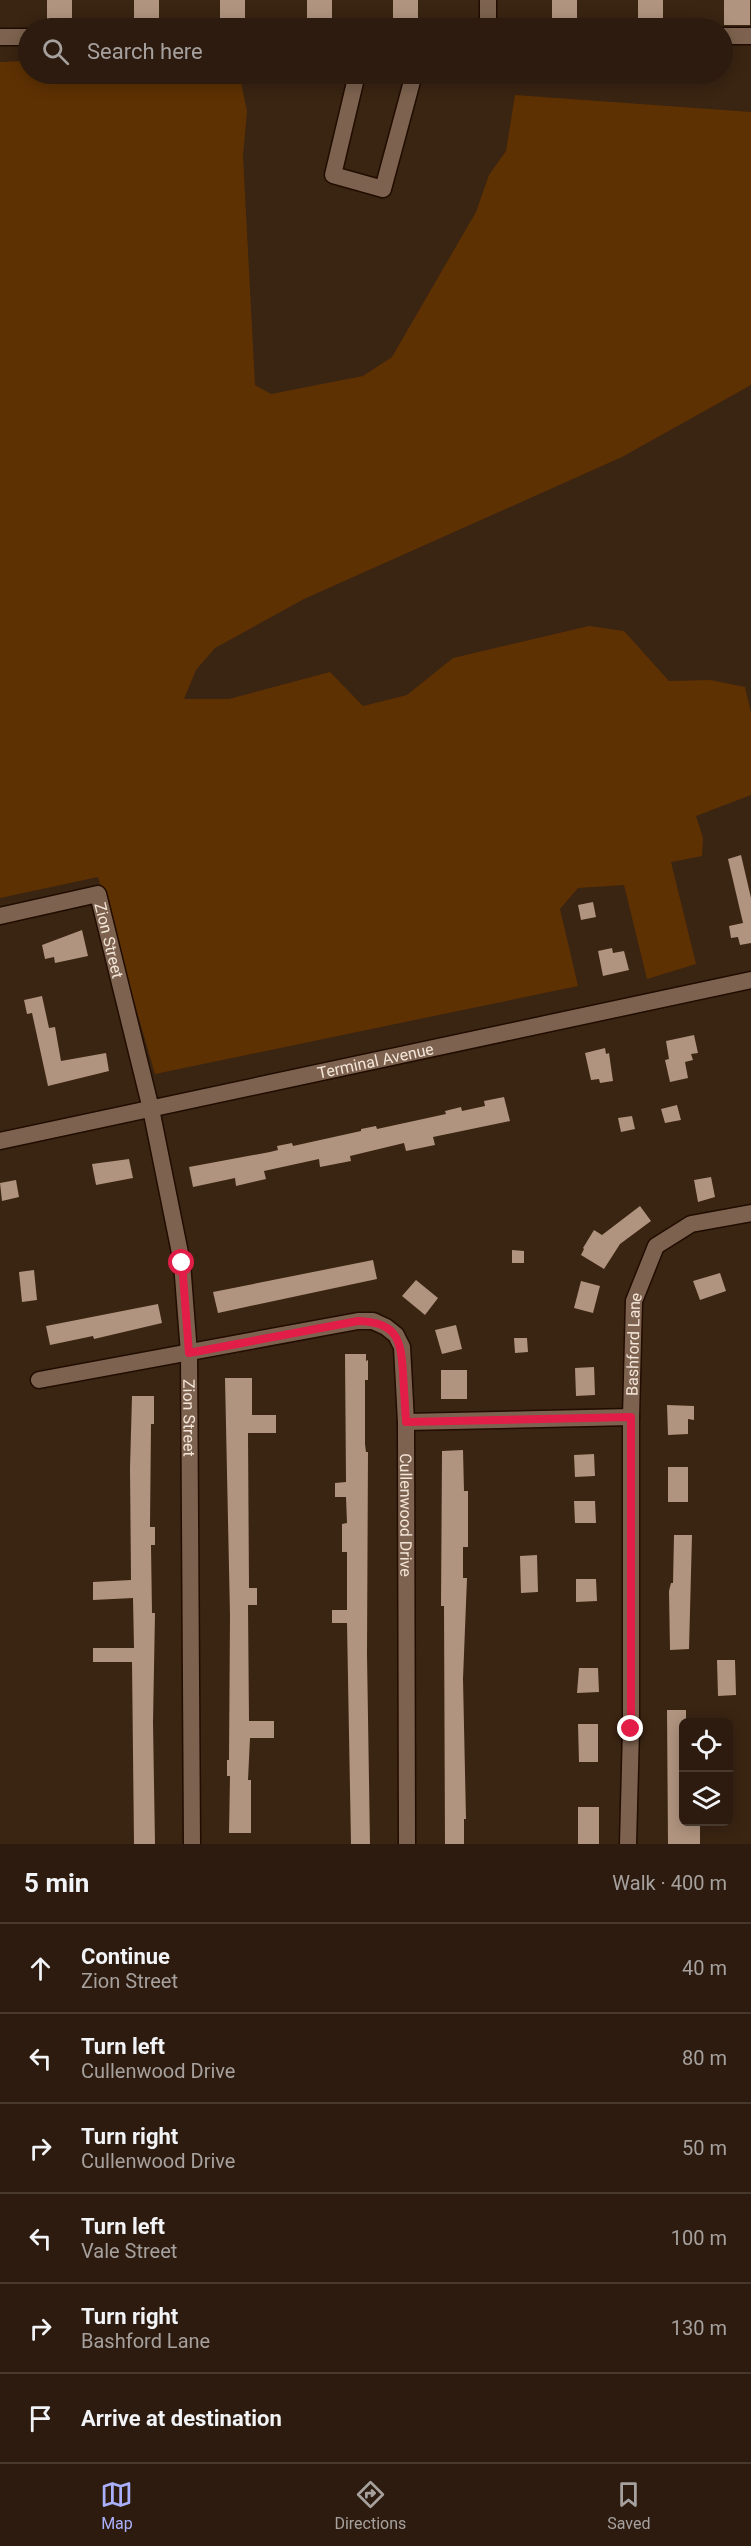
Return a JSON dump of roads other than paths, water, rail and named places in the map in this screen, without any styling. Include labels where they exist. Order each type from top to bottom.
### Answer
[{"type":"street","points":[[488,0],[488,18]]},
{"type":"street","points":[[733,36],[751,36]]},
{"type":"street","points":[[0,37],[18,37]]},
{"type":"street","points":[[355,84],[333,175],[383,189],[411,84]]},
{"type":"street","name":"Zion Street","points":[[0,916],[98,894],[151,1109],[182,1263],[189,1353],[192,1844]]},
{"type":"street","name":"Terminal Avenue","points":[[0,1141],[751,980]]},
{"type":"street","name":"Bashford Lane","points":[[628,1844],[634,1301],[656,1246],[692,1224],[751,1213]]},
{"type":"street","name":"Cullenwood Drive","points":[[39,1380],[358,1321],[374,1321],[396,1335],[402,1347],[406,1422],[407,1844]]},
{"type":"street","points":[[406,1422],[631,1417]]}]
